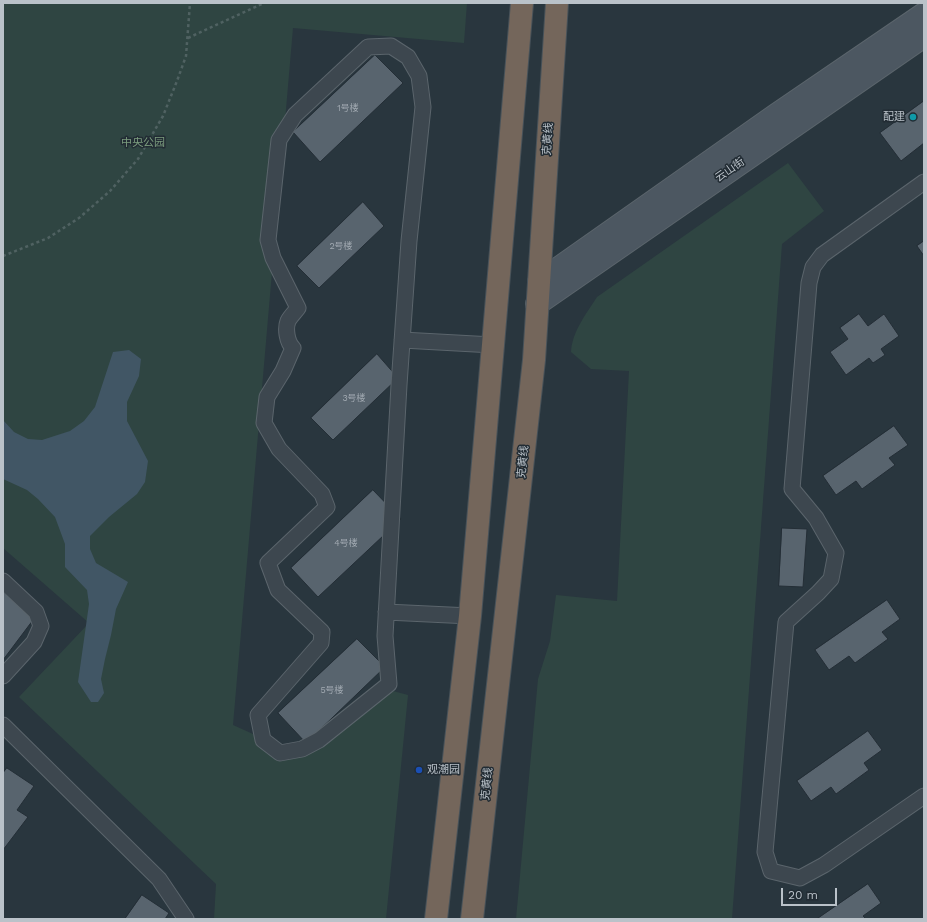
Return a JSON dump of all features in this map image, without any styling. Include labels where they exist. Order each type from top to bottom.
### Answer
[{"type":"highway","points":[[436,919],[470,616],[522,3]]},
{"type":"highway","name":"克黄线","points":[[472,919],[534,360],[536,304],[539,282],[557,3]]},
{"type":"street","name":"云山街","points":[[539,282],[776,115],[924,14]]},
{"type":"street","name":"云山街","points":[[536,304],[924,36]]},
{"type":"street","points":[[391,46],[408,57],[419,76],[423,107],[409,241],[402,340],[386,612],[385,648],[389,684],[319,740],[302,749],[280,753],[263,740],[258,715],[321,643],[322,632],[278,590],[268,563],[328,507],[322,494],[279,449],[264,423],[268,396],[283,371],[293,348],[290,345],[286,332],[288,321],[298,308],[273,258],[268,240],[279,140],[295,115],[368,47],[391,46]]},
{"type":"street","points":[[924,182],[822,255],[814,267],[809,283],[792,489],[816,518],[836,553],[831,579],[786,622],[765,852],[771,871],[800,878],[824,865],[924,796]]},
{"type":"street","points":[[402,340],[493,345]]},
{"type":"street","points":[[3,582],[36,612],[40,626],[34,642],[3,676]]},
{"type":"street","points":[[386,612],[470,616]]},
{"type":"street","points":[[3,725],[159,879],[186,919]]},
{"type":"path","points":[[3,256],[48,238],[78,218],[110,191],[138,159],[163,116],[186,56],[190,3]]},
{"type":"path","points":[[188,38],[264,3]]},
{"type":"green space","name":"中央公园","points":[[3,3],[467,3],[464,43],[293,28],[233,725],[304,757],[393,691],[408,695],[386,919],[214,919],[216,884],[19,697],[89,623],[3,548]]},
{"type":"green space","points":[[788,163],[824,211],[782,244],[732,919],[516,919],[538,679],[550,641],[556,595],[617,601],[629,371],[591,369],[571,352],[574,337],[580,323],[597,297]]},
{"type":"water","points":[[129,350],[141,359],[139,376],[127,402],[127,421],[148,461],[145,482],[137,494],[109,517],[90,536],[90,549],[96,563],[128,582],[116,609],[105,659],[101,679],[104,693],[98,702],[91,702],[78,682],[89,604],[87,590],[65,567],[65,544],[55,517],[27,490],[3,479],[3,420],[14,432],[28,439],[42,440],[70,431],[84,421],[95,407],[113,352]]},
{"type":"building","points":[[375,55],[403,83],[320,162],[293,132]]},
{"type":"building","name":"配建","points":[[924,101],[924,143],[901,161],[880,133]]},
{"type":"building","points":[[363,202],[384,226],[319,288],[297,266]]},
{"type":"building","points":[[924,241],[924,256],[917,246]]},
{"type":"building","points":[[859,314],[868,326],[884,314],[899,336],[881,349],[885,355],[873,363],[869,358],[846,375],[830,352],[848,339],[840,328]]},
{"type":"building","points":[[377,354],[398,378],[333,440],[311,418]]},
{"type":"building","points":[[894,426],[908,445],[889,458],[895,465],[862,489],[856,481],[836,495],[823,476]]},
{"type":"building","points":[[373,490],[401,519],[318,597],[291,568]]},
{"type":"building","points":[[782,528],[807,529],[803,587],[779,586]]},
{"type":"building","points":[[3,592],[36,616],[3,660]]},
{"type":"building","points":[[887,600],[900,619],[882,632],[888,639],[855,663],[849,656],[829,670],[815,650]]},
{"type":"building","points":[[357,639],[385,667],[306,743],[278,713]]},
{"type":"building","points":[[868,731],[882,750],[864,763],[869,770],[836,794],[831,787],[811,801],[797,781]]},
{"type":"building","points":[[7,768],[34,786],[17,810],[28,817],[3,850],[3,773]]},
{"type":"building","points":[[868,884],[881,903],[863,916],[866,919],[817,919]]},
{"type":"building","points":[[142,895],[169,913],[165,919],[125,919]]},
{"type":"place","name":"配建","points":[[913,117]]},
{"type":"place","name":"观潮园","points":[[419,770]]}]
